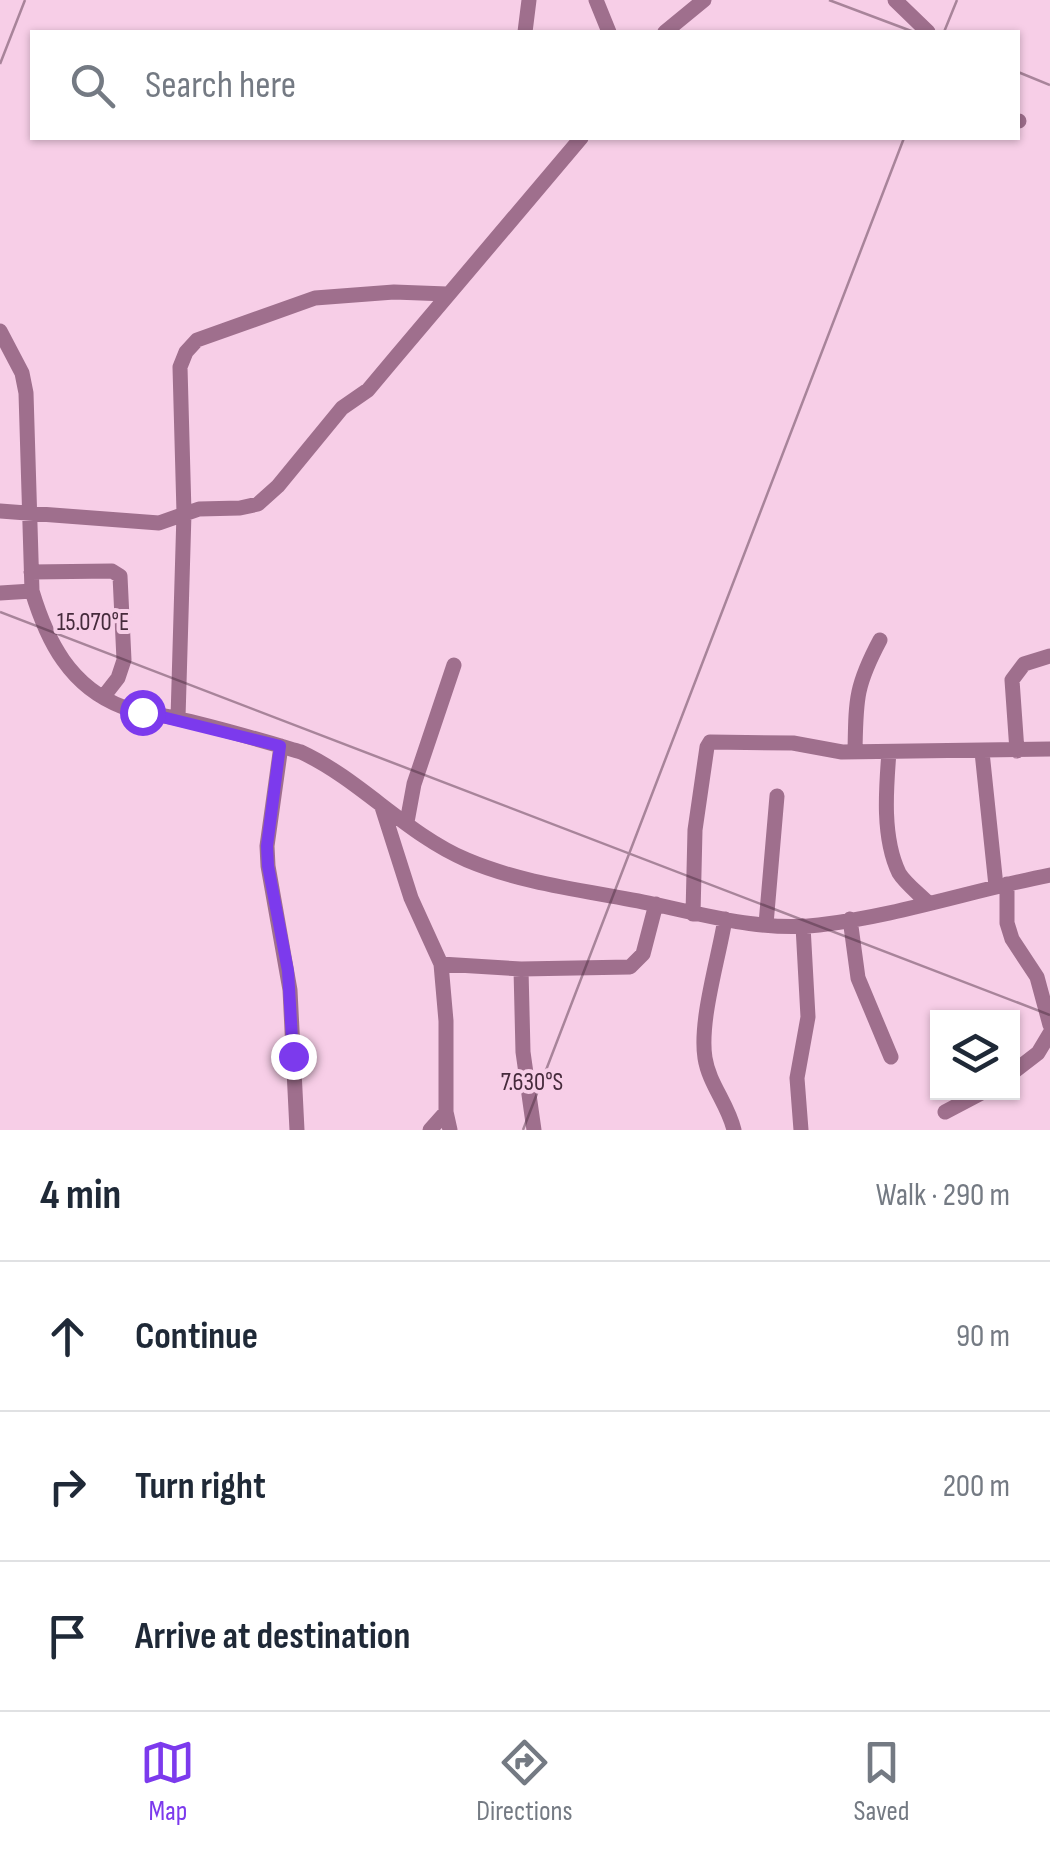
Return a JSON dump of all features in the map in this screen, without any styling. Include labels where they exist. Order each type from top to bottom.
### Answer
[{"type":"street","points":[[525,30],[529,0]]},
{"type":"street","points":[[596,0],[608,30]]},
{"type":"street","points":[[667,30],[704,0]]},
{"type":"street","points":[[895,0],[926,30]]},
{"type":"street","points":[[0,511],[159,523],[198,508],[240,508],[267,498],[348,402],[368,390],[579,140]]},
{"type":"street","points":[[178,718],[184,513],[180,368],[186,352],[197,340],[315,298],[394,292],[447,294]]},
{"type":"street","points":[[0,330],[13,353],[26,393],[32,591],[51,644],[65,665],[122,707],[280,746],[325,764],[382,807],[466,860],[553,886],[693,914],[803,926],[1050,875]]},
{"type":"street","points":[[32,572],[112,571],[120,576],[124,660],[118,678],[104,696]]},
{"type":"street","points":[[0,593],[32,591]]},
{"type":"street","points":[[856,752],[856,695],[880,640]]},
{"type":"street","points":[[1017,751],[1011,696],[1014,674],[1030,660],[1050,656]]},
{"type":"street","points":[[407,822],[418,774],[454,665]]},
{"type":"street","points":[[693,914],[696,830],[710,742],[794,743],[818,750],[856,752],[1050,749]]},
{"type":"street","points":[[280,746],[267,846],[290,990],[297,1130]]},
{"type":"street","points":[[889,752],[886,792],[892,843],[900,874],[927,902]]},
{"type":"street","points":[[982,752],[1007,923],[1037,977],[1050,1025]]},
{"type":"street","points":[[766,924],[777,796]]},
{"type":"street","points":[[382,807],[410,898],[441,964],[446,1022],[446,1112],[450,1130]]},
{"type":"street","points":[[441,964],[521,969],[630,967],[644,954],[656,904]]},
{"type":"street","points":[[725,919],[704,1032],[705,1057],[734,1130]]},
{"type":"street","points":[[850,919],[858,978],[891,1057]]},
{"type":"street","points":[[802,1130],[798,1078],[808,1018],[803,926]]},
{"type":"street","points":[[521,969],[524,1052],[534,1130]]},
{"type":"street","points":[[1020,1067],[1038,1053],[1050,1033]]},
{"type":"street","points":[[945,1112],[968,1100]]},
{"type":"street","points":[[430,1130],[446,1112]]},
{"type":"route","points":[[142,712],[280,746],[267,846],[269,882],[288,971],[293,1056]]}]
